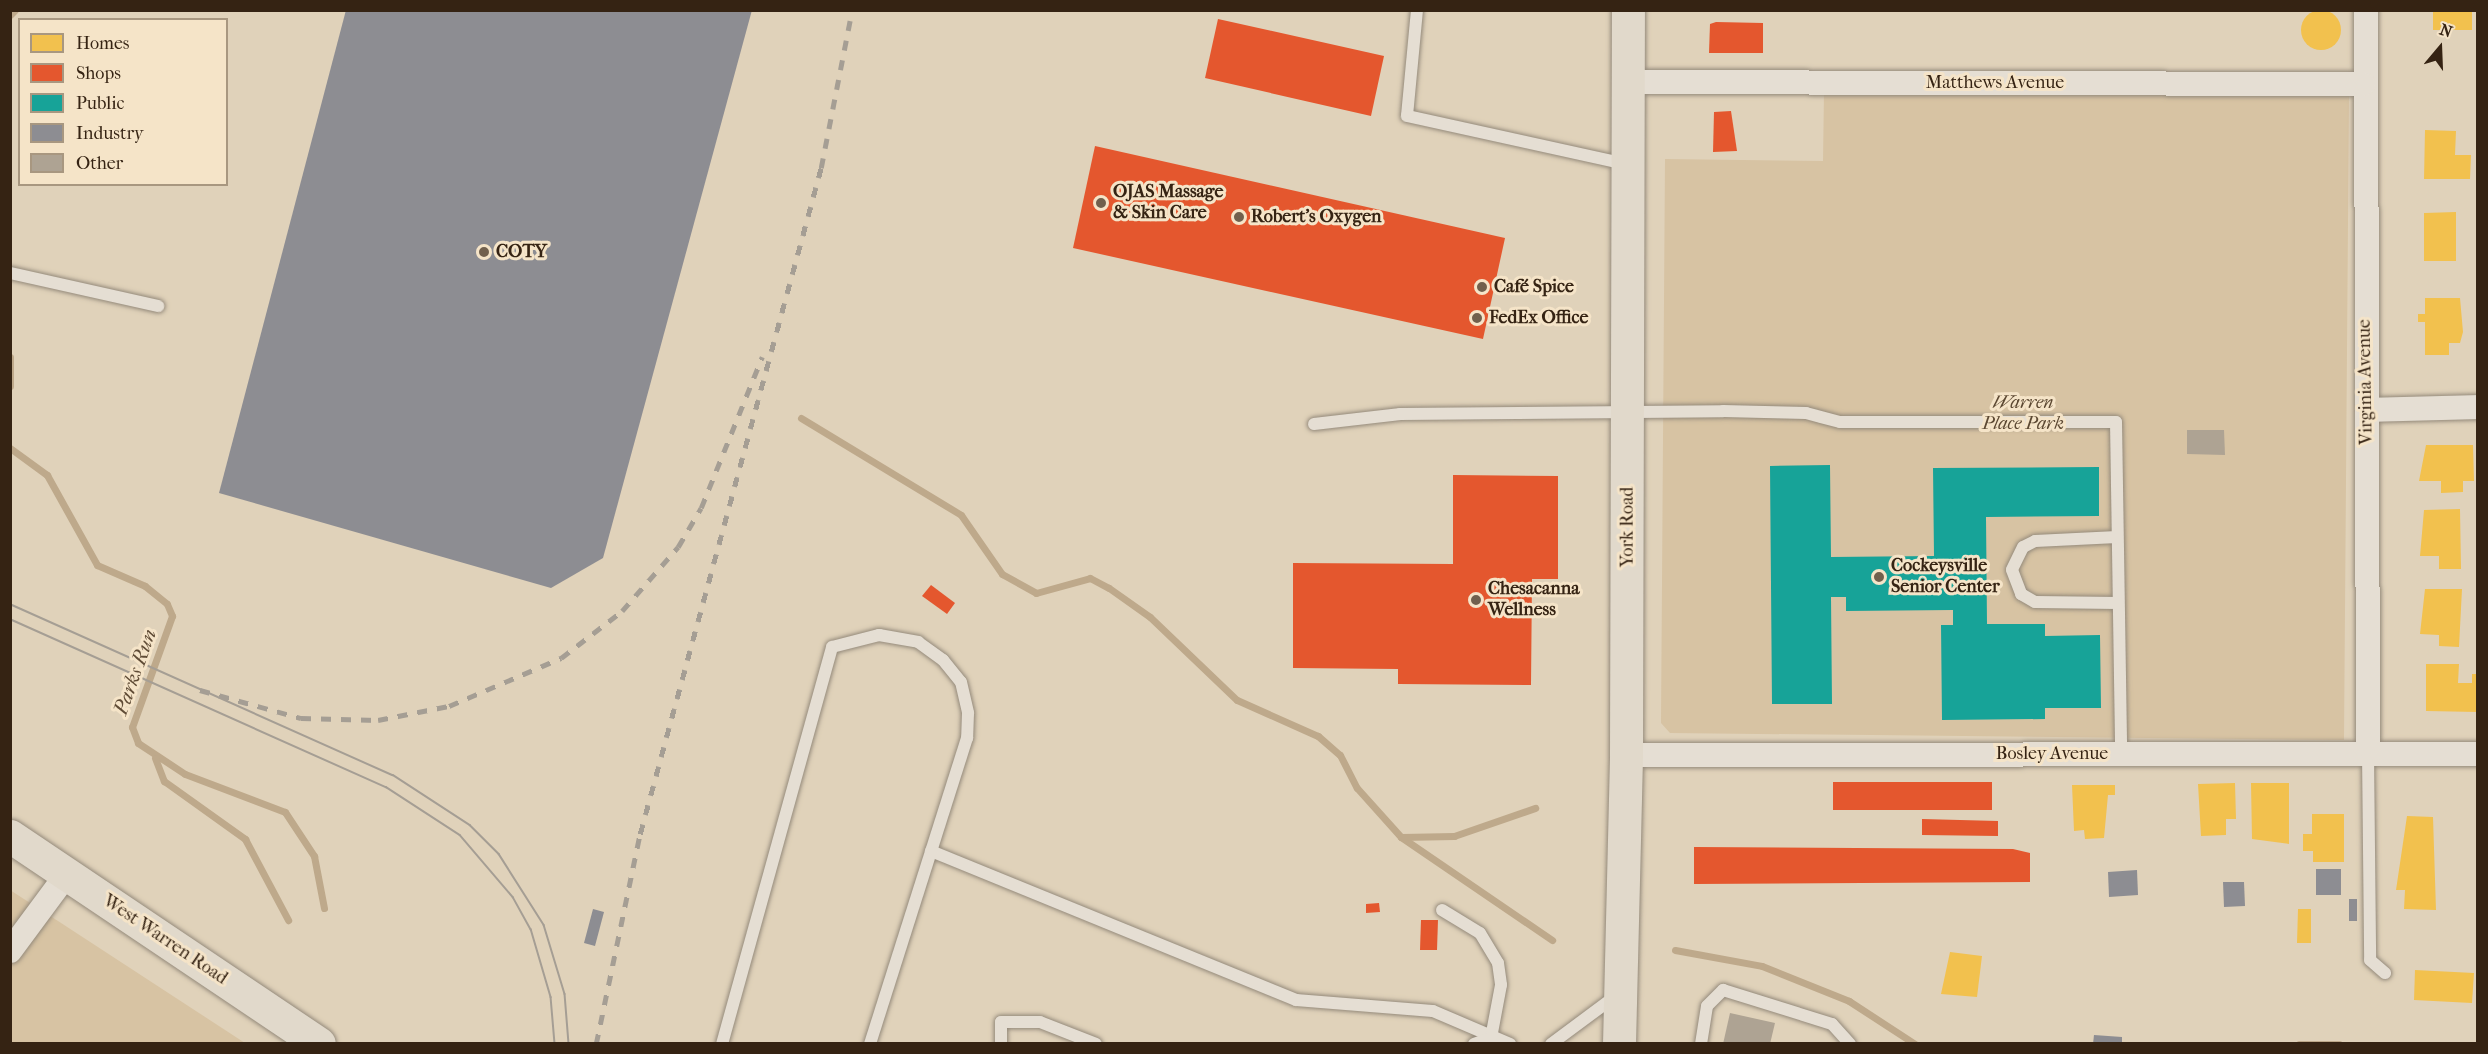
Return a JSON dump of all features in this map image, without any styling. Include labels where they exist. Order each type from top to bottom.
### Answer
[{"type":"main road","name":"York Road","points":[[1619,1044],[1626,755],[1629,412],[1628,10]]},
{"type":"main road","name":"West Warren Road","points":[[10,836],[319,1044]]},
{"type":"street","name":"Virginia Avenue","points":[[2366,10],[2363,84],[2368,753]]},
{"type":"street","name":"Matthews Avenue","points":[[1627,82],[2363,84]]},
{"type":"street","points":[[2367,410],[2478,406]]},
{"type":"street","name":"Bosley Avenue","points":[[1626,755],[2478,754]]},
{"type":"street","points":[[10,951],[67,874]]},
{"type":"lane","points":[[1417,10],[1407,116],[1629,165]]},
{"type":"lane","points":[[10,273],[158,306]]},
{"type":"lane","points":[[1314,424],[1400,414],[1629,412],[1806,413],[1840,422],[2115,422],[2121,754]]},
{"type":"lane","points":[[2117,537],[2036,540],[2023,547],[2012,570],[2021,594],[2035,602],[2118,603]]},
{"type":"lane","points":[[722,1044],[832,647],[879,634],[899,636],[927,648],[961,682],[967,738],[870,1044]]},
{"type":"lane","points":[[2368,753],[2370,960],[2385,973]]},
{"type":"lane","points":[[931,851],[1296,1000],[1433,1011],[1491,1038],[1510,1044]]},
{"type":"lane","points":[[1442,910],[1480,933],[1498,963],[1501,985],[1491,1038]]},
{"type":"lane","points":[[1701,1044],[1707,1006],[1723,990],[1832,1024],[1850,1044]]},
{"type":"lane","points":[[1551,1044],[1620,992]]},
{"type":"lane","points":[[1001,1044],[1001,1022],[1031,1022],[1096,1044]]},
{"type":"lane","points":[[1474,1044],[1491,1038]]},
{"type":"green space","name":"Warren Place Park","points":[[1824,91],[2349,94],[2344,740],[1670,733],[1661,723],[1665,159],[1823,161]]},
{"type":"green space","points":[[10,890],[58,921],[245,1043],[11,1043]]},
{"type":"building: Homes","points":[[2321,10],[2335,16],[2341,30],[2335,44],[2321,50],[2307,44],[2301,30],[2307,16]]},
{"type":"building: Homes","points":[[2433,10],[2472,11],[2472,30],[2433,30]]},
{"type":"building: Homes","points":[[2425,130],[2456,131],[2455,155],[2471,155],[2470,179],[2424,179]]},
{"type":"building: Homes","points":[[2456,212],[2456,261],[2424,261],[2424,213]]},
{"type":"building: Homes","points":[[2425,298],[2460,298],[2463,332],[2460,343],[2449,343],[2449,355],[2425,355],[2425,322],[2418,322],[2418,314],[2425,314]]},
{"type":"building: Homes","points":[[2426,445],[2473,445],[2474,481],[2463,481],[2463,492],[2441,493],[2441,481],[2419,481]]},
{"type":"building: Homes","points":[[2460,509],[2461,569],[2439,569],[2439,556],[2420,556],[2424,510]]},
{"type":"building: Homes","points":[[2425,589],[2462,589],[2459,647],[2439,646],[2439,635],[2420,634]]},
{"type":"building: Homes","points":[[2426,664],[2459,664],[2458,683],[2472,683],[2472,674],[2478,674],[2478,712],[2426,711]]},
{"type":"building: Homes","points":[[2235,783],[2236,819],[2226,819],[2226,835],[2201,836],[2198,784]]},
{"type":"building: Homes","points":[[2251,783],[2289,783],[2289,844],[2252,839]]},
{"type":"building: Homes","points":[[2072,785],[2115,785],[2115,795],[2108,795],[2104,838],[2085,839],[2084,830],[2074,831]]},
{"type":"building: Homes","points":[[2312,814],[2344,814],[2344,862],[2313,862],[2313,851],[2303,851],[2303,834],[2312,834]]},
{"type":"building: Homes","points":[[2407,816],[2433,817],[2436,910],[2404,909],[2405,890],[2396,890]]},
{"type":"building: Homes","points":[[2298,909],[2311,909],[2311,943],[2297,943]]},
{"type":"building: Homes","points":[[1950,952],[1982,956],[1977,997],[1941,994]]},
{"type":"building: Homes","points":[[2415,970],[2474,973],[2472,1003],[2414,1000]]},
{"type":"building: Shops","points":[[1218,19],[1384,56],[1371,116],[1205,78]]},
{"type":"building: Shops","points":[[1716,22],[1763,23],[1763,53],[1709,53],[1710,24]]},
{"type":"building: Shops","points":[[1731,111],[1737,151],[1713,152],[1714,112]]},
{"type":"building: Shops","points":[[1095,146],[1505,238],[1483,339],[1073,248]]},
{"type":"building: Shops","points":[[1453,475],[1558,476],[1558,579],[1532,579],[1531,685],[1398,684],[1398,669],[1293,668],[1293,563],[1453,564]]},
{"type":"building: Shops","points":[[931,585],[955,603],[947,614],[922,596]]},
{"type":"building: Shops","points":[[1833,782],[1992,782],[1992,810],[1833,810]]},
{"type":"building: Shops","points":[[1922,819],[1998,821],[1998,836],[1922,835]]},
{"type":"building: Shops","points":[[1694,847],[2013,849],[2030,853],[2030,882],[1694,884]]},
{"type":"building: Shops","points":[[1379,903],[1380,912],[1366,913],[1366,904]]},
{"type":"building: Shops","points":[[1421,920],[1438,920],[1437,950],[1420,950]]},
{"type":"building: Public","name":"Cockeysville Senior Center","points":[[1830,465],[1831,557],[1934,556],[1933,468],[2099,467],[2099,516],[1986,517],[1987,624],[2045,624],[2045,636],[2100,635],[2101,708],[2045,708],[2045,719],[1942,720],[1941,625],[1953,625],[1953,610],[1846,611],[1846,597],[1831,597],[1832,704],[1772,704],[1770,466]]},
{"type":"building: Industry","name":"COTY","points":[[346,10],[752,10],[603,558],[551,588],[219,493]]},
{"type":"building: Industry","points":[[2316,869],[2341,869],[2341,895],[2316,895]]},
{"type":"building: Industry","points":[[2137,870],[2138,895],[2109,897],[2108,872]]},
{"type":"building: Industry","points":[[2223,882],[2244,882],[2245,906],[2224,907]]},
{"type":"building: Industry","points":[[2349,899],[2357,899],[2357,921],[2349,921]]},
{"type":"building: Industry","points":[[593,909],[604,912],[595,946],[584,943]]},
{"type":"building: Industry","points":[[2094,1035],[2122,1037],[2122,1044],[2093,1044]]},
{"type":"building: Other","points":[[2187,430],[2224,430],[2225,455],[2187,454]]},
{"type":"building: Other","points":[[1730,1013],[1775,1023],[1770,1044],[1723,1044]]},
{"type":"waterway","name":"Parks Run","points":[[10,15],[15,10]]},
{"type":"waterway","name":"Parks Run","points":[[10,357],[10,386]]},
{"type":"waterway","points":[[801,418],[961,515],[1002,574],[1036,593],[1090,578],[1109,588],[1150,617],[1237,700],[1318,736],[1340,755],[1357,788],[1401,837],[1552,940]]},
{"type":"waterway","name":"Parks Run","points":[[10,448],[47,475],[97,565],[145,586],[167,604],[172,616],[132,727],[138,743],[185,774],[285,812],[314,856],[324,908]]},
{"type":"waterway","name":"Parks Run","points":[[155,758],[164,781],[245,839],[288,920]]},
{"type":"waterway","points":[[1401,837],[1454,836],[1535,808]]},
{"type":"waterway","points":[[1675,950],[1762,966],[1849,1001],[1915,1044]]},
{"type":"waterway","points":[[2299,1044],[2339,1044]]},
{"type":"tram line","points":[[10,604],[393,775],[470,825],[499,854],[544,925],[565,994],[569,1044]]},
{"type":"tram line","points":[[10,619],[386,787],[460,835],[513,897],[531,929],[551,997],[555,1044]]},
{"type":"railway","points":[[596,1044],[640,834],[821,168],[852,10]]},
{"type":"railway","points":[[200,690],[301,718],[378,720],[449,706],[561,658],[622,611],[678,547],[701,508],[762,357]]},
{"type":"place","name":"OJAS Massage & Skin Care","points":[[1101,203]]},
{"type":"place","name":"Robert's Oxygen","points":[[1239,217]]},
{"type":"place","name":"COTY","points":[[484,252]]},
{"type":"place","name":"Café Spice","points":[[1482,287]]},
{"type":"place","name":"FedEx Office","points":[[1477,318]]},
{"type":"place","name":"Cockeysville Senior Center","points":[[1879,577]]},
{"type":"place","name":"Chesacanna Wellness","points":[[1476,600]]}]
